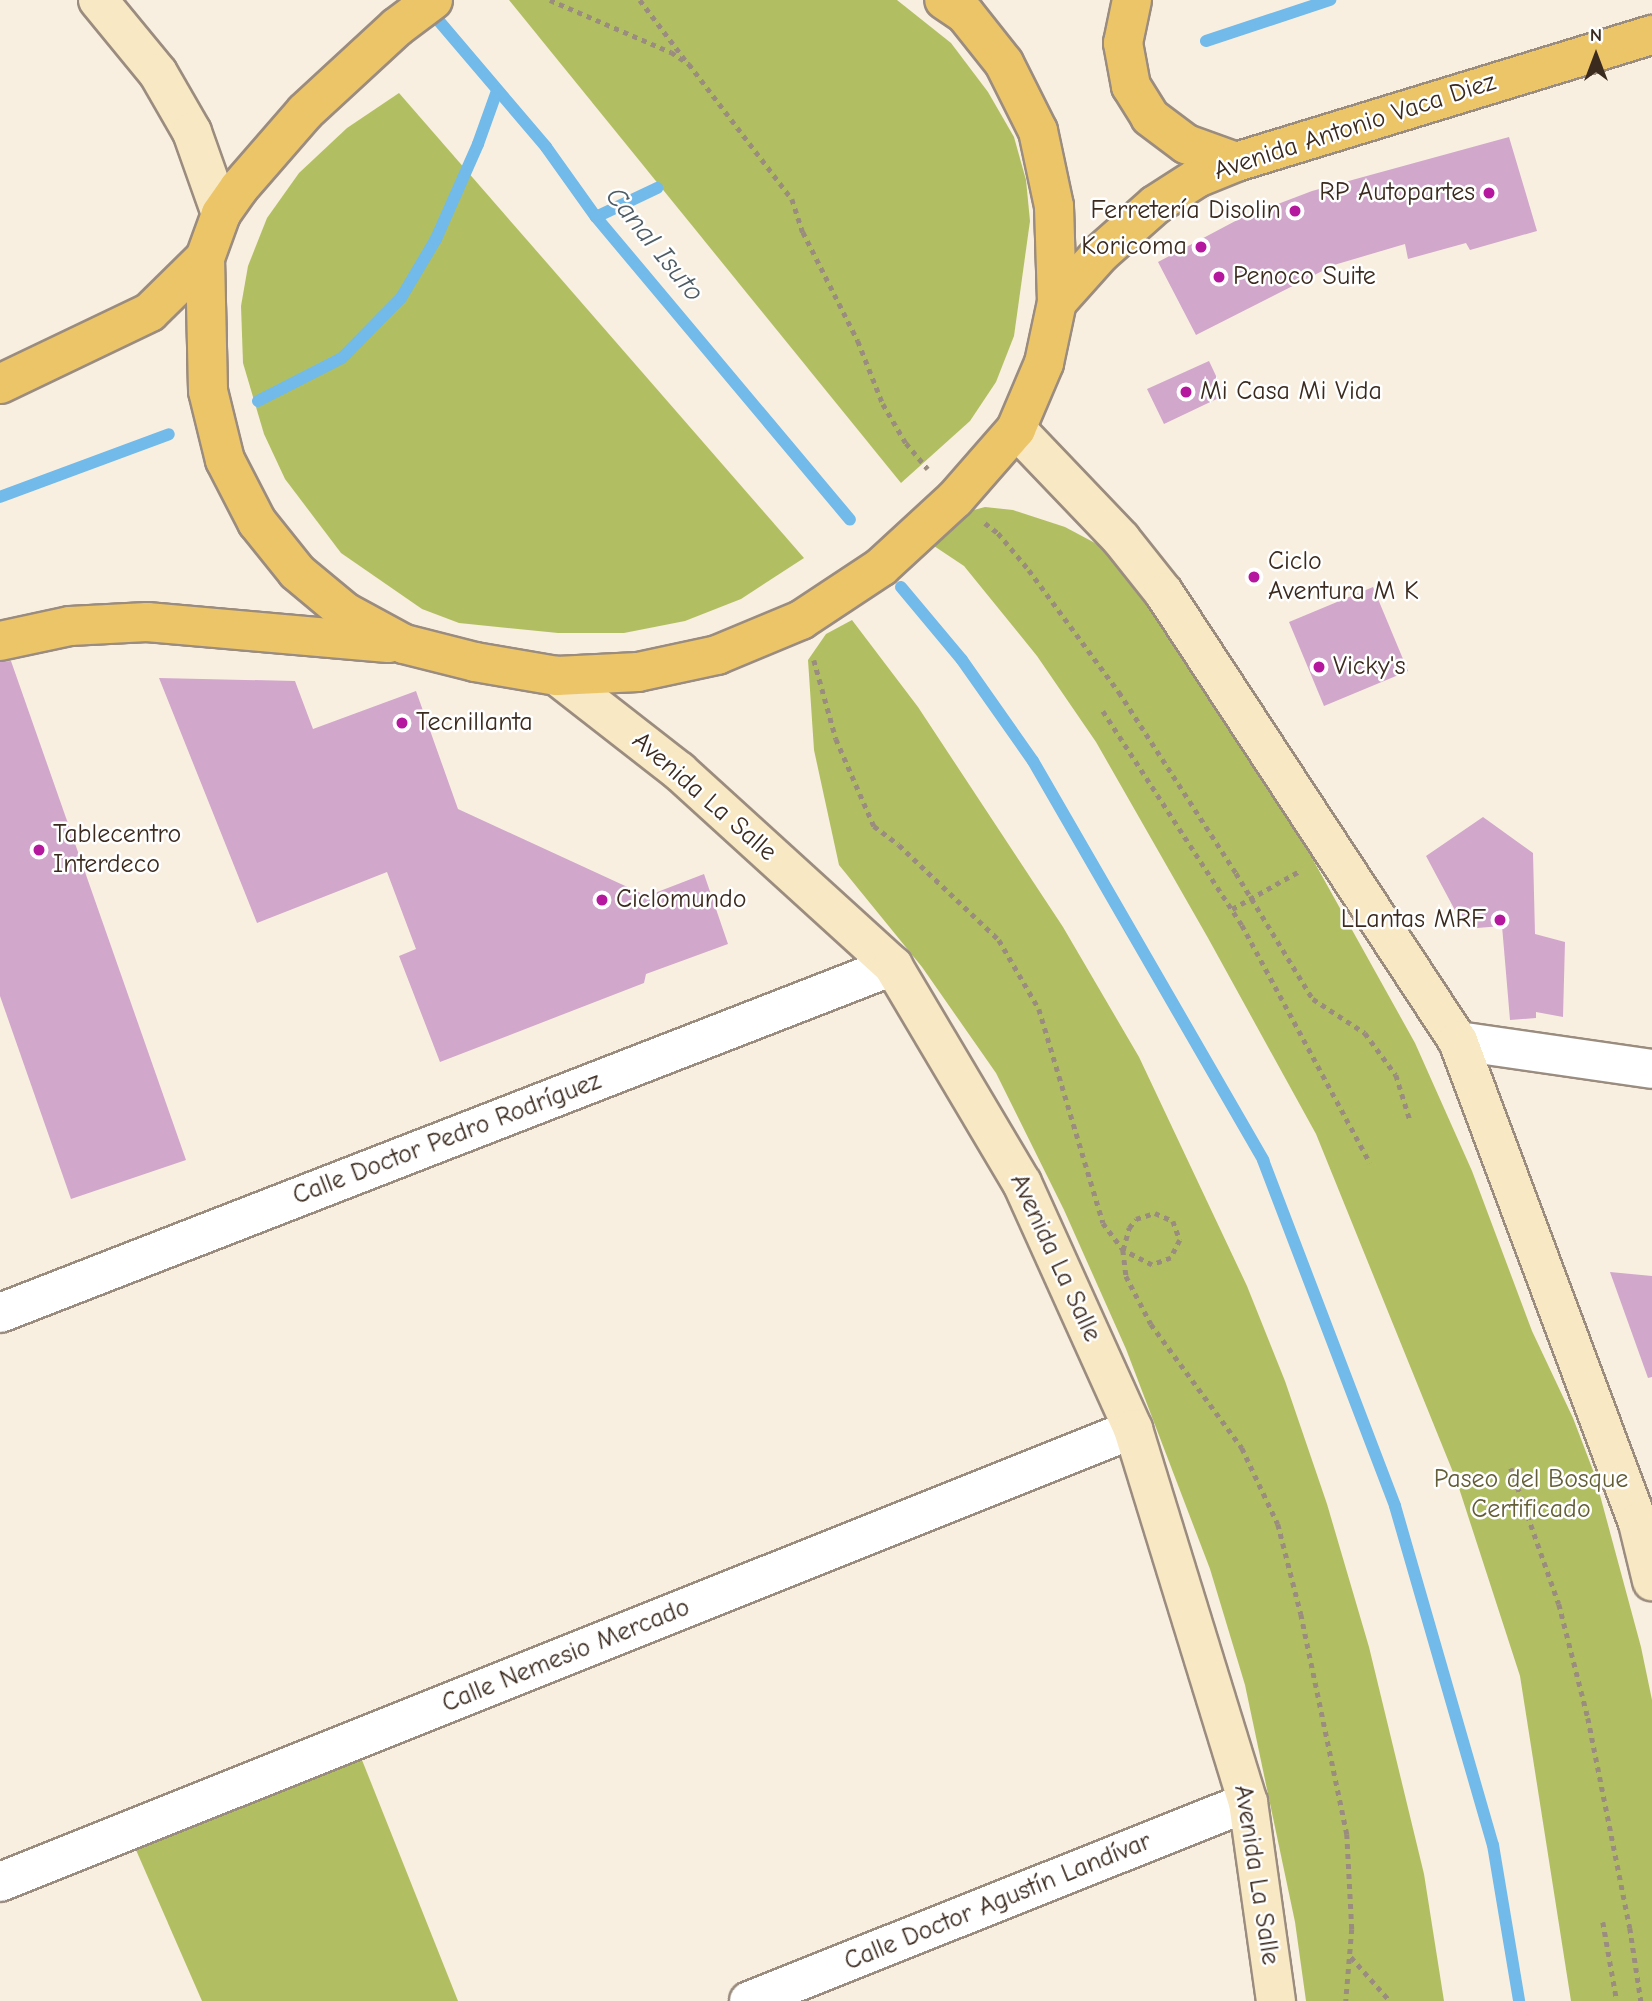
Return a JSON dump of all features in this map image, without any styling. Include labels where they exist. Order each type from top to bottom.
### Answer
[{"type":"highway","points":[[404,644],[345,612],[297,572],[251,510],[225,460],[208,391],[205,258],[221,214],[239,188],[305,112],[397,27],[433,0]]},
{"type":"highway","points":[[0,641],[70,626],[147,622],[404,644],[475,662],[557,676],[638,672],[717,655],[801,621],[881,567],[956,499],[1016,429],[1044,363],[1057,302],[1055,206],[1038,131],[1004,63],[965,14],[944,0]]},
{"type":"highway","points":[[1132,0],[1123,43],[1131,86],[1150,117],[1186,144],[1236,162]]},
{"type":"highway","name":"Avenida Antonio Vaca Diez","points":[[1057,302],[1101,253],[1156,205],[1197,178],[1236,162],[1652,34]]},
{"type":"highway","points":[[0,384],[150,312],[205,258]]},
{"type":"main road","points":[[98,0],[165,84],[192,132],[221,214]]},
{"type":"main road","points":[[1016,429],[1121,539],[1164,593],[1458,1041],[1645,1523],[1652,1581]]},
{"type":"main road","name":"Avenida La Salle","points":[[557,676],[679,771],[893,966],[1022,1183],[1133,1429],[1248,1802],[1276,2001]]},
{"type":"street","name":"Calle Doctor Pedro Rodríguez","points":[[0,1313],[893,966]]},
{"type":"street","points":[[1458,1041],[1652,1069]]},
{"type":"street","name":"Calle Nemesio Mercado","points":[[0,1882],[1133,1429]]},
{"type":"street","name":"Calle Doctor Agustín Landívar","points":[[749,2001],[1248,1802]]},
{"type":"path","points":[[550,0],[671,52],[689,64]]},
{"type":"path","points":[[640,0],[792,199],[803,232],[858,341],[883,404],[906,443],[956,499],[998,533],[1095,659],[1178,782],[1313,999],[1365,1033],[1396,1075],[1410,1120]]},
{"type":"path","points":[[801,621],[836,739],[874,826],[932,875],[999,940],[1039,1009],[1103,1223],[1123,1250],[1142,1263],[1162,1264],[1178,1250],[1178,1231],[1165,1215],[1145,1214],[1129,1228],[1123,1250],[1126,1276],[1152,1324],[1242,1448],[1278,1524],[1301,1614],[1347,1834],[1352,1929],[1346,2001]]},
{"type":"path","points":[[1103,710],[1232,909],[1370,1163]]},
{"type":"path","points":[[1232,909],[1335,854]]},
{"type":"path","points":[[1511,1468],[1559,1604],[1588,1718],[1630,1928],[1641,2001]]},
{"type":"path","points":[[1603,1922],[1617,2001]]},
{"type":"path","points":[[1350,1956],[1390,2001]]},
{"type":"green space","points":[[509,0],[897,0],[951,43],[988,92],[1014,137],[1026,180],[1030,221],[1014,336],[996,382],[970,421],[901,483]]},
{"type":"green space","points":[[399,93],[804,558],[741,599],[685,621],[624,633],[558,633],[459,623],[422,609],[341,553],[285,479],[264,434],[243,363],[241,306],[248,266],[267,218],[299,173],[347,128]]},
{"type":"green space","name":"Paseo del Bosque Certificado","points":[[985,507],[1013,510],[1065,527],[1095,543],[1119,561],[1268,779],[1415,1043],[1472,1171],[1532,1331],[1573,1418],[1594,1473],[1641,1647],[1652,1700],[1652,2001],[1571,2001],[1520,1676],[1457,1482],[1316,1134],[1208,938],[1096,742],[1037,656],[964,566],[934,546],[949,524],[970,511]]},
{"type":"green space","points":[[852,620],[918,707],[1063,927],[1139,1057],[1247,1286],[1285,1381],[1327,1504],[1369,1647],[1424,1874],[1444,2001],[1306,2001],[1295,1922],[1245,1685],[1210,1569],[1126,1349],[1064,1210],[996,1073],[922,967],[839,865],[814,750],[808,660],[826,634]]},
{"type":"green space","points":[[362,1760],[458,2001],[202,2001],[136,1850]]},
{"type":"building","points":[[1509,137],[1537,231],[1470,250],[1466,243],[1408,259],[1405,244],[1334,265],[1196,335],[1158,262],[1241,218],[1312,191]]},
{"type":"building","name":"Mi Casa Mi Vida","points":[[1209,361],[1225,395],[1164,424],[1147,389]]},
{"type":"building","points":[[1373,587],[1408,671],[1324,706],[1289,622]]},
{"type":"building","name":"Tablecentro Interdeco","points":[[11,661],[186,1160],[71,1199],[0,996],[0,662]]},
{"type":"building","points":[[159,678],[295,681],[313,729],[416,691],[458,809],[647,896],[704,874],[728,944],[646,974],[644,983],[440,1062],[399,956],[416,949],[387,872],[257,923]]},
{"type":"building","name":"LLantas MRF","points":[[1483,817],[1533,853],[1535,934],[1565,942],[1563,1017],[1536,1012],[1536,1018],[1510,1020],[1502,926],[1477,928],[1457,914],[1426,856]]},
{"type":"building","points":[[1610,1272],[1652,1276],[1652,1377],[1648,1378]]},
{"type":"waterway","points":[[1206,41],[1330,0]]},
{"type":"waterway","name":"Canal Isuto","points":[[427,7],[546,147],[596,217],[850,520]]},
{"type":"waterway","points":[[258,401],[342,358],[401,298],[436,239],[478,144],[497,91]]},
{"type":"waterway","points":[[596,217],[657,188]]},
{"type":"waterway","points":[[0,497],[169,434]]},
{"type":"waterway","points":[[901,587],[962,660],[1033,761],[1263,1160],[1395,1506],[1493,1845],[1519,2001]]},
{"type":"place","name":"RP Autopartes","points":[[1489,193]]},
{"type":"place","name":"Ferretería Disolin","points":[[1295,211]]},
{"type":"place","name":"Koricoma","points":[[1201,247]]},
{"type":"place","name":"Penoco Suite","points":[[1219,277]]},
{"type":"place","name":"Mi Casa Mi Vida","points":[[1186,392]]},
{"type":"place","name":"Ciclo Aventura M K","points":[[1254,577]]},
{"type":"place","name":"Vicky's","points":[[1319,667]]},
{"type":"place","name":"Tecnillanta","points":[[402,723]]},
{"type":"place","name":"Tablecentro Interdeco","points":[[39,850]]},
{"type":"place","name":"Ciclomundo","points":[[602,900]]},
{"type":"place","name":"LLantas MRF","points":[[1500,920]]}]
